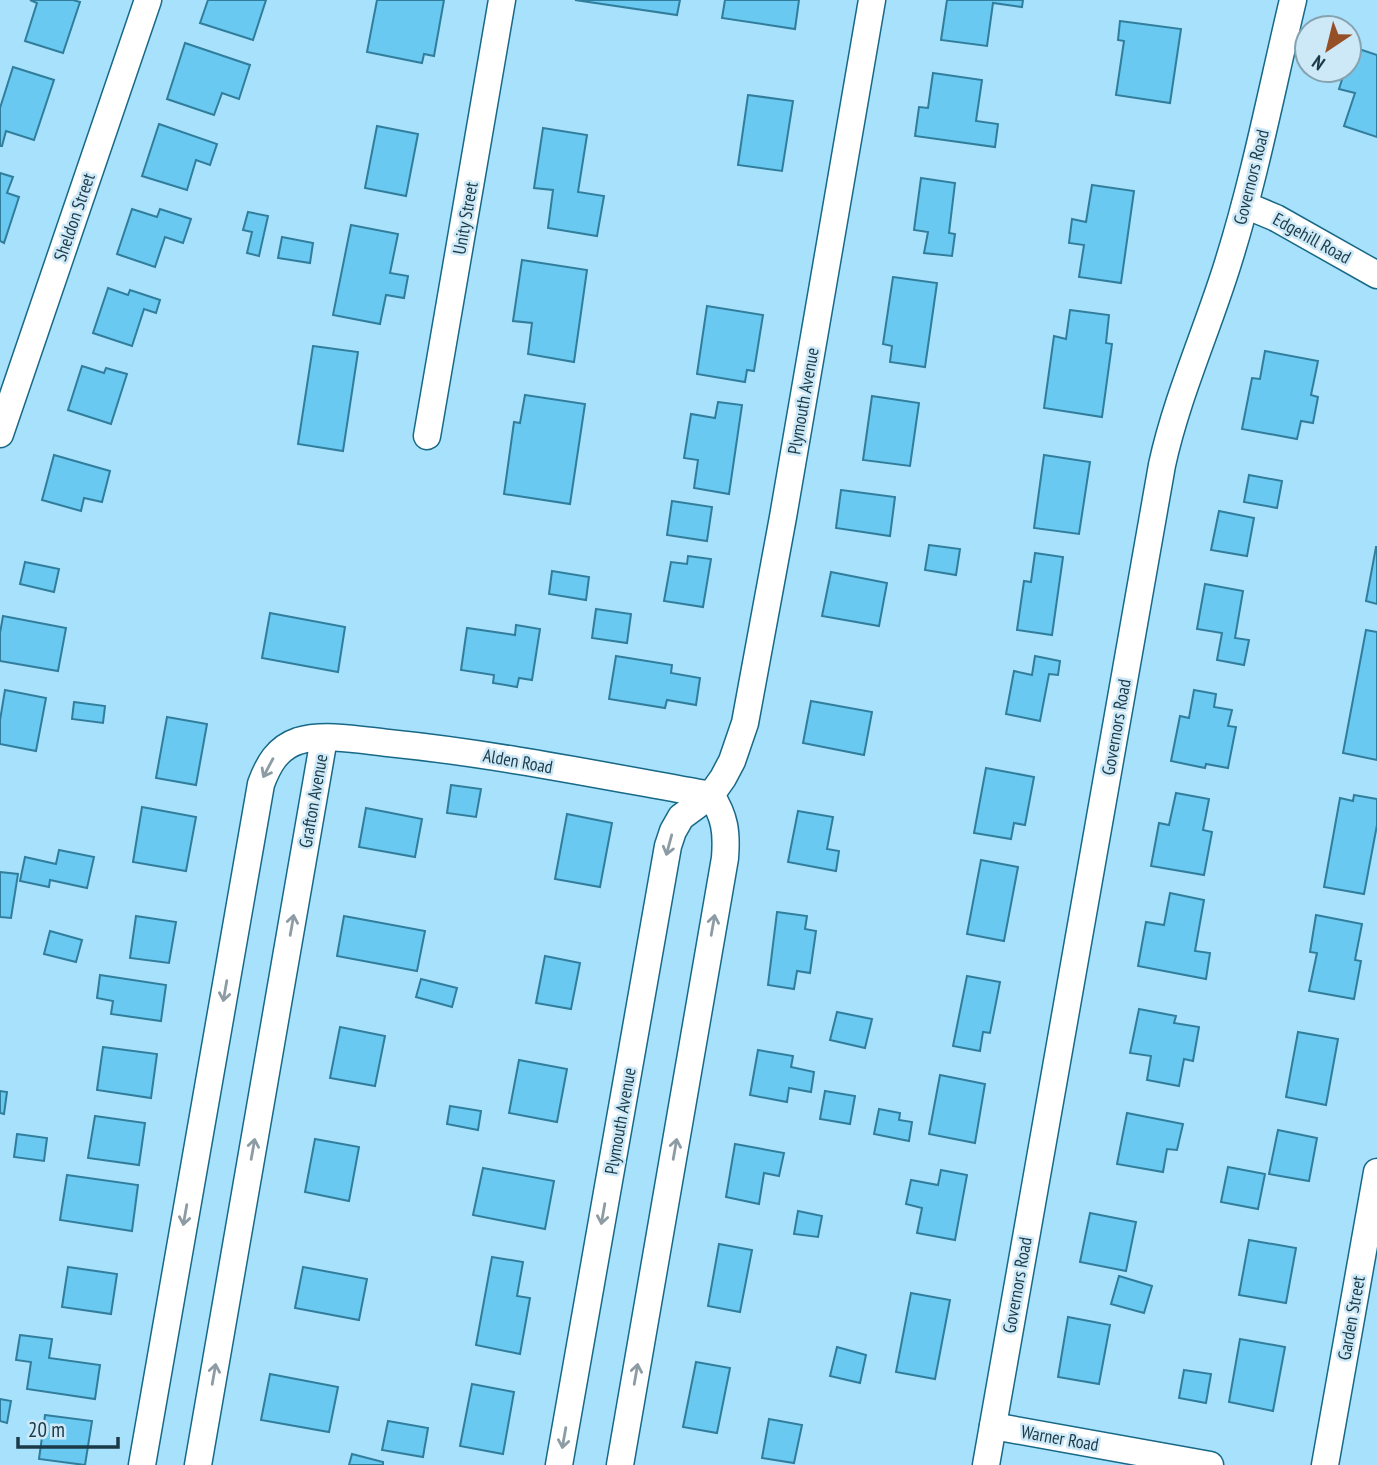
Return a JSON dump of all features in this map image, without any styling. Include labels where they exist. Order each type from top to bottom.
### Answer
[{"type":"street","name":"Sheldon Street","points":[[0,434],[148,0]]},
{"type":"street","name":"Unity Street","points":[[427,436],[502,0]]},
{"type":"street","name":"Plymouth Avenue","points":[[559,1465],[668,846],[681,817],[711,795],[732,761],[745,723],[872,0]]},
{"type":"street","name":"Governors Road","points":[[986,1465],[1162,465],[1178,407],[1219,291],[1245,205],[1293,0]]},
{"type":"street","name":"Edgehill Road","points":[[1245,205],[1276,218],[1377,275]]},
{"type":"street","name":"Grafton Avenue","points":[[142,1465],[261,784],[275,755],[286,746],[309,738],[324,738],[198,1465]]},
{"type":"street","name":"Alden Road","points":[[324,738],[451,750],[711,795]]},
{"type":"street","points":[[620,1465],[725,858],[725,824],[711,795]]},
{"type":"street","name":"Garden Street","points":[[1325,1465],[1377,1172]]},
{"type":"street","name":"Warner Road","points":[[993,1426],[1210,1465]]},
{"type":"building","points":[[30,0],[80,2],[63,53],[25,41],[37,3]]},
{"type":"building","points":[[208,0],[266,0],[253,40],[200,23]]},
{"type":"building","points":[[377,0],[444,0],[434,56],[424,54],[422,63],[367,52]]},
{"type":"building","points":[[575,0],[680,0],[677,15]]},
{"type":"building","points":[[725,0],[799,0],[795,29],[722,18]]},
{"type":"building","points":[[947,0],[1023,0],[1022,7],[993,3],[987,46],[941,40]]},
{"type":"building","points":[[1120,21],[1181,29],[1170,103],[1116,95],[1124,41],[1118,40]]},
{"type":"building","points":[[185,43],[250,65],[239,99],[222,93],[214,115],[167,99]]},
{"type":"building","points":[[1363,50],[1377,55],[1377,137],[1344,126],[1355,93],[1339,89],[1341,84],[1363,84]]},
{"type":"building","points":[[13,67],[54,80],[34,140],[6,131],[0,146],[0,108]]},
{"type":"building","points":[[933,73],[982,80],[976,121],[998,124],[995,147],[915,136],[919,107],[928,108]]},
{"type":"building","points":[[748,95],[793,101],[782,171],[738,165]]},
{"type":"building","points":[[159,124],[217,144],[210,165],[196,160],[187,190],[142,176]]},
{"type":"building","points":[[377,126],[418,134],[406,196],[365,188]]},
{"type":"building","points":[[543,128],[587,135],[578,192],[604,196],[597,236],[548,228],[553,190],[534,188]]},
{"type":"building","points":[[0,173],[13,177],[7,193],[19,197],[4,243],[0,241]]},
{"type":"building","points":[[921,178],[955,183],[949,233],[955,234],[952,256],[924,253],[928,232],[914,230]]},
{"type":"building","points":[[1092,185],[1134,191],[1121,283],[1079,277],[1084,245],[1069,243],[1072,219],[1086,222]]},
{"type":"building","points":[[132,209],[157,217],[160,209],[191,219],[183,243],[165,237],[155,267],[117,254]]},
{"type":"building","points":[[248,212],[268,216],[259,256],[247,253],[252,232],[243,230]]},
{"type":"building","points":[[351,225],[398,234],[390,273],[408,276],[404,298],[386,295],[380,324],[333,315]]},
{"type":"building","points":[[282,237],[313,243],[310,263],[278,258]]},
{"type":"building","points":[[522,260],[587,270],[574,362],[528,354],[532,323],[513,321]]},
{"type":"building","points":[[893,277],[937,283],[925,367],[890,362],[892,346],[883,344]]},
{"type":"building","points":[[108,288],[128,295],[130,290],[160,300],[156,313],[144,309],[132,346],[93,333]]},
{"type":"building","points":[[707,306],[763,315],[754,371],[747,370],[745,382],[697,374]]},
{"type":"building","points":[[1070,310],[1109,315],[1106,343],[1112,344],[1102,417],[1044,408],[1054,336],[1066,339]]},
{"type":"building","points":[[313,346],[358,352],[343,451],[298,444]]},
{"type":"building","points":[[1265,351],[1318,361],[1311,395],[1318,397],[1313,423],[1301,421],[1297,439],[1242,429],[1252,378],[1260,379]]},
{"type":"building","points":[[82,366],[104,373],[106,368],[127,374],[111,424],[68,410]]},
{"type":"building","points":[[525,395],[585,404],[570,504],[504,494],[514,422],[520,423]]},
{"type":"building","points":[[872,396],[919,403],[910,466],[863,460]]},
{"type":"building","points":[[718,402],[742,405],[729,494],[694,488],[698,460],[684,458],[691,414],[715,418]]},
{"type":"building","points":[[54,455],[110,471],[102,502],[84,498],[81,511],[42,500]]},
{"type":"building","points":[[1044,455],[1090,462],[1079,534],[1034,528]]},
{"type":"building","points":[[1249,475],[1282,481],[1277,508],[1244,502]]},
{"type":"building","points":[[841,490],[895,497],[890,536],[836,528]]},
{"type":"building","points":[[672,501],[712,507],[707,541],[667,535]]},
{"type":"building","points":[[1219,511],[1254,518],[1247,556],[1211,550]]},
{"type":"building","points":[[929,545],[960,549],[956,575],[925,570]]},
{"type":"building","points":[[1377,547],[1377,604],[1366,601]]},
{"type":"building","points":[[1035,553],[1063,557],[1052,635],[1017,630],[1024,581],[1031,582]]},
{"type":"building","points":[[688,556],[711,559],[703,607],[664,601],[671,562],[687,564]]},
{"type":"building","points":[[25,562],[59,569],[54,592],[20,584]]},
{"type":"building","points":[[552,571],[589,577],[586,600],[549,594]]},
{"type":"building","points":[[831,572],[887,583],[879,626],[822,616]]},
{"type":"building","points":[[1205,584],[1243,591],[1235,638],[1249,640],[1244,665],[1217,660],[1222,633],[1197,629]]},
{"type":"building","points":[[596,609],[631,614],[627,643],[592,638]]},
{"type":"building","points":[[270,613],[345,627],[338,672],[262,658]]},
{"type":"building","points":[[3,616],[66,628],[58,671],[0,661]]},
{"type":"building","points":[[516,625],[540,629],[532,680],[519,678],[517,687],[493,683],[494,675],[461,670],[467,628],[515,635]]},
{"type":"building","points":[[1366,630],[1377,632],[1377,760],[1343,753]]},
{"type":"building","points":[[616,656],[672,665],[671,673],[700,678],[696,705],[667,700],[665,708],[609,699]]},
{"type":"building","points":[[1035,656],[1060,661],[1058,675],[1049,674],[1040,721],[1006,714],[1014,671],[1032,675]]},
{"type":"building","points":[[5,690],[46,698],[36,751],[0,744],[0,720]]},
{"type":"building","points":[[1194,690],[1216,694],[1214,707],[1232,710],[1228,726],[1236,727],[1228,768],[1206,764],[1205,768],[1171,761],[1180,716],[1189,718]]},
{"type":"building","points":[[811,701],[872,712],[864,755],[803,743]]},
{"type":"building","points":[[74,702],[105,706],[103,723],[72,719]]},
{"type":"building","points":[[167,717],[207,724],[196,785],[156,778]]},
{"type":"building","points":[[986,768],[1034,777],[1025,825],[1014,823],[1011,839],[974,833]]},
{"type":"building","points":[[451,785],[481,789],[476,817],[447,813]]},
{"type":"building","points":[[1176,793],[1209,799],[1203,830],[1212,832],[1204,875],[1151,866],[1159,823],[1169,825]]},
{"type":"building","points":[[1354,795],[1377,799],[1377,825],[1364,894],[1324,887],[1340,798],[1353,801]]},
{"type":"building","points":[[142,807],[196,817],[186,871],[133,862]]},
{"type":"building","points":[[366,808],[422,819],[415,857],[359,847]]},
{"type":"building","points":[[798,811],[833,817],[827,849],[839,851],[836,871],[788,862]]},
{"type":"building","points":[[567,814],[612,823],[600,887],[555,879]]},
{"type":"building","points":[[59,850],[94,857],[87,888],[50,880],[49,887],[20,881],[25,857],[56,864]]},
{"type":"building","points":[[981,860],[1018,867],[1004,941],[967,934]]},
{"type":"building","points":[[0,872],[18,874],[11,918],[0,917]]},
{"type":"building","points":[[1170,893],[1204,900],[1195,951],[1210,953],[1206,979],[1138,966],[1146,922],[1164,925]]},
{"type":"building","points":[[777,912],[807,916],[805,929],[816,931],[810,973],[797,971],[794,989],[768,985]]},
{"type":"building","points":[[1316,915],[1362,924],[1355,960],[1361,961],[1354,999],[1309,991],[1317,953],[1310,952]]},
{"type":"building","points":[[136,916],[176,922],[169,963],[130,958]]},
{"type":"building","points":[[344,916],[425,931],[417,971],[337,956]]},
{"type":"building","points":[[50,931],[82,940],[76,962],[44,954]]},
{"type":"building","points":[[545,956],[580,963],[571,1009],[536,1003]]},
{"type":"building","points":[[100,975],[166,985],[161,1021],[111,1014],[113,1001],[97,998]]},
{"type":"building","points":[[967,976],[1000,982],[990,1033],[983,1032],[980,1051],[953,1046]]},
{"type":"building","points":[[421,979],[457,988],[452,1007],[416,997]]},
{"type":"building","points":[[1139,1009],[1176,1016],[1174,1023],[1199,1027],[1193,1061],[1184,1059],[1179,1086],[1147,1080],[1151,1056],[1130,1053]]},
{"type":"building","points":[[837,1012],[872,1019],[865,1048],[830,1040]]},
{"type":"building","points":[[340,1027],[385,1036],[375,1086],[330,1078]]},
{"type":"building","points":[[1298,1032],[1338,1039],[1326,1105],[1286,1097]]},
{"type":"building","points":[[103,1047],[157,1054],[151,1098],[97,1090]]},
{"type":"building","points":[[758,1050],[793,1056],[791,1067],[814,1072],[811,1092],[789,1088],[787,1102],[750,1095]]},
{"type":"building","points":[[519,1060],[567,1069],[557,1122],[509,1113]]},
{"type":"building","points":[[940,1075],[985,1084],[975,1143],[929,1134]]},
{"type":"building","points":[[0,1091],[7,1092],[4,1114],[0,1113]]},
{"type":"building","points":[[825,1091],[855,1096],[850,1124],[820,1119]]},
{"type":"building","points":[[450,1106],[481,1111],[478,1130],[447,1124]]},
{"type":"building","points":[[879,1109],[900,1113],[899,1120],[912,1122],[909,1141],[874,1134]]},
{"type":"building","points":[[1127,1113],[1183,1124],[1177,1150],[1167,1149],[1163,1172],[1117,1164]]},
{"type":"building","points":[[95,1116],[145,1123],[139,1165],[88,1158]]},
{"type":"building","points":[[1278,1130],[1317,1138],[1309,1181],[1269,1174]]},
{"type":"building","points":[[17,1134],[47,1138],[44,1161],[14,1157]]},
{"type":"building","points":[[315,1139],[359,1147],[349,1201],[305,1192]]},
{"type":"building","points":[[735,1144],[784,1153],[779,1176],[764,1173],[759,1204],[726,1197]]},
{"type":"building","points":[[1228,1167],[1265,1174],[1258,1209],[1221,1202]]},
{"type":"building","points":[[483,1168],[554,1181],[545,1229],[473,1215]]},
{"type":"building","points":[[941,1170],[967,1175],[955,1240],[917,1233],[922,1208],[906,1204],[911,1180],[938,1185]]},
{"type":"building","points":[[67,1175],[138,1185],[132,1231],[60,1220]]},
{"type":"building","points":[[798,1211],[822,1216],[818,1237],[794,1234]]},
{"type":"building","points":[[1090,1213],[1136,1222],[1126,1271],[1080,1262]]},
{"type":"building","points":[[1249,1240],[1296,1248],[1286,1303],[1239,1295]]},
{"type":"building","points":[[719,1244],[752,1250],[740,1312],[708,1306]]},
{"type":"building","points":[[492,1257],[523,1262],[517,1296],[530,1298],[520,1354],[476,1345]]},
{"type":"building","points":[[68,1267],[117,1274],[111,1314],[62,1307]]},
{"type":"building","points":[[303,1267],[367,1279],[359,1320],[295,1308]]},
{"type":"building","points":[[1119,1276],[1152,1286],[1144,1313],[1111,1304]]},
{"type":"building","points":[[911,1293],[950,1300],[935,1379],[896,1372]]},
{"type":"building","points":[[1068,1317],[1110,1325],[1099,1384],[1058,1377]]},
{"type":"building","points":[[20,1335],[52,1339],[49,1358],[100,1365],[95,1399],[27,1389],[31,1362],[16,1360]]},
{"type":"building","points":[[1240,1339],[1285,1347],[1273,1411],[1229,1402]]},
{"type":"building","points":[[837,1347],[866,1355],[860,1383],[830,1376]]},
{"type":"building","points":[[696,1362],[730,1368],[717,1433],[683,1427]]},
{"type":"building","points":[[1184,1370],[1211,1374],[1206,1403],[1179,1398]]},
{"type":"building","points":[[270,1374],[338,1387],[329,1432],[261,1420]]},
{"type":"building","points":[[472,1384],[514,1392],[503,1454],[460,1446]]},
{"type":"building","points":[[0,1399],[11,1401],[7,1423],[0,1421]]},
{"type":"building","points":[[45,1415],[92,1421],[85,1465],[39,1459]]},
{"type":"building","points":[[769,1419],[802,1425],[794,1463],[762,1458]]},
{"type":"building","points":[[388,1421],[428,1428],[423,1457],[382,1450]]},
{"type":"building","points":[[352,1454],[383,1462],[383,1465],[349,1465]]}]
